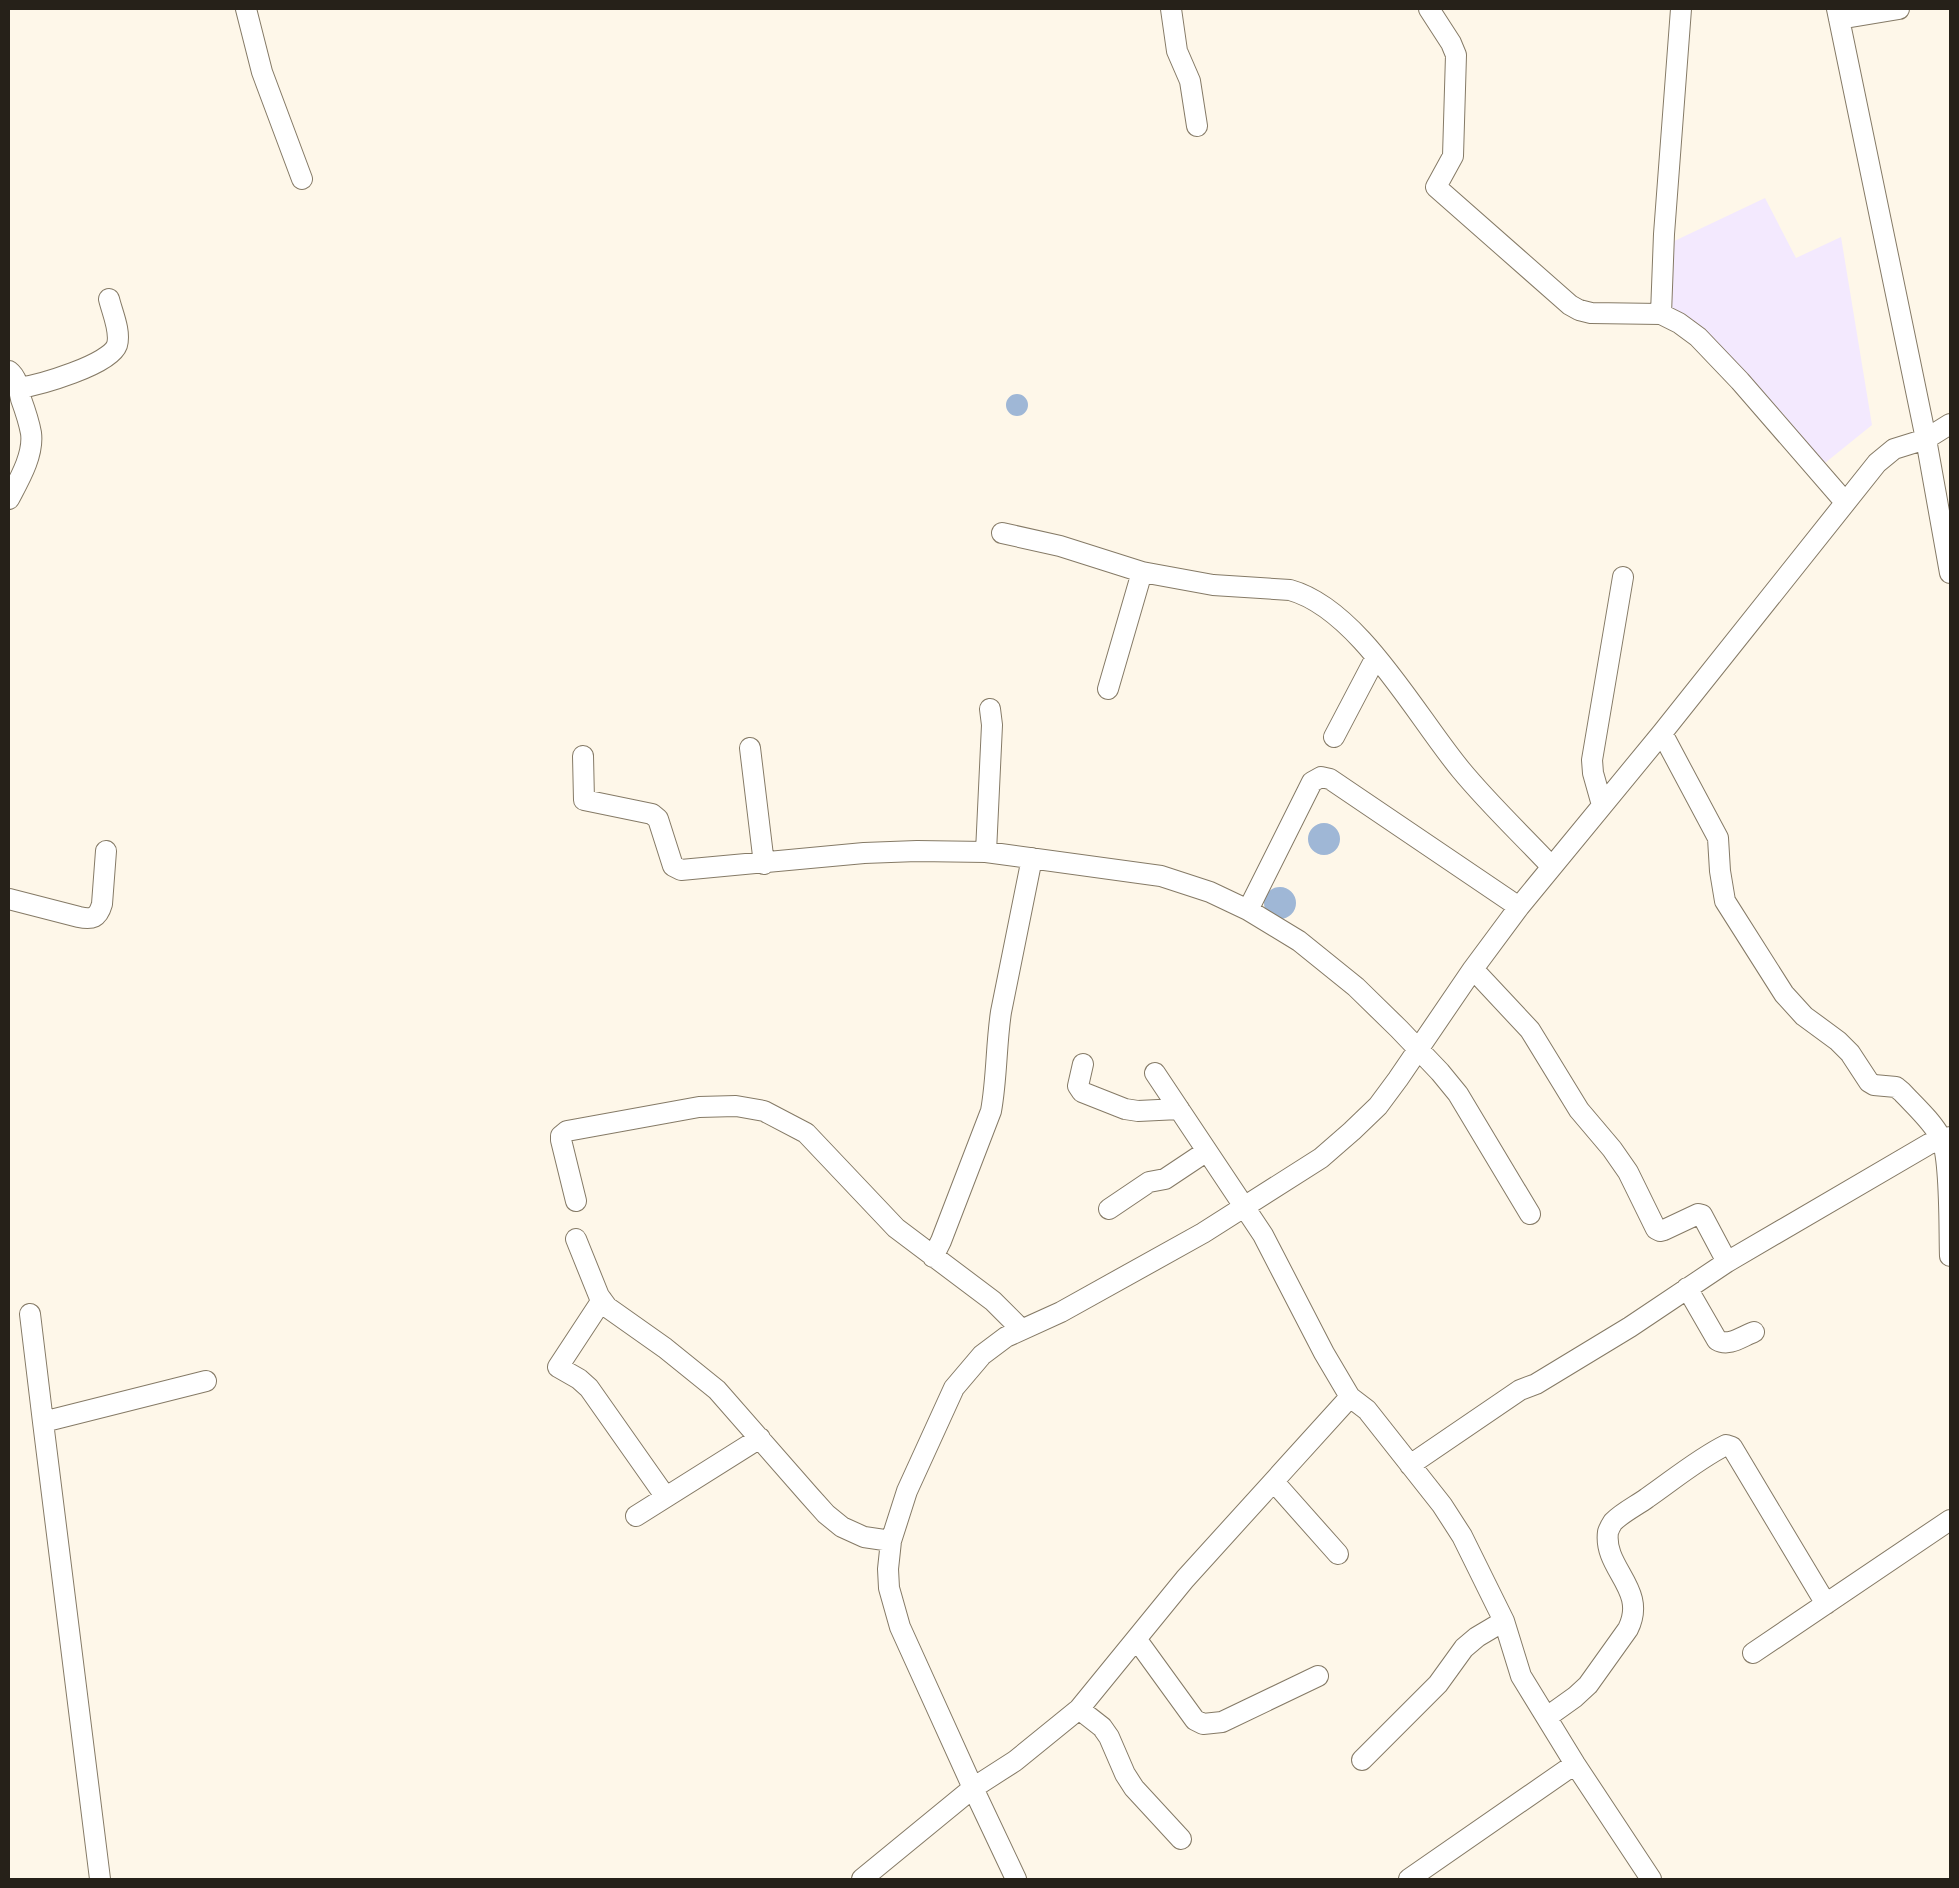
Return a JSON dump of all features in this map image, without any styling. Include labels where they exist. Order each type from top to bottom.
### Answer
[{"type":"street","points":[[246,9],[262,72],[302,179]]},
{"type":"street","points":[[1171,9],[1177,51],[1190,81],[1197,126]]},
{"type":"street","points":[[1429,9],[1451,43],[1456,55],[1453,156],[1436,187],[1570,305],[1579,310],[1596,314],[1661,314],[1679,323],[1698,337],[1845,502]]},
{"type":"street","points":[[1661,314],[1664,234],[1681,9]]},
{"type":"street","points":[[1899,9],[1838,14],[1926,439],[1950,573]]},
{"type":"street","points":[[9,499],[30,454],[31,434],[14,380],[44,384],[84,368],[113,351],[118,342],[117,330],[108,299]]},
{"type":"street","points":[[1016,1879],[900,1627],[889,1588],[888,1562],[890,1541],[907,1491],[954,1388],[982,1355],[999,1341],[1021,1329],[1061,1312],[1203,1233],[1322,1158],[1378,1106],[1519,906],[1662,733],[1877,463],[1894,449],[1926,439],[1950,424]]},
{"type":"street","points":[[1002,533],[1060,546],[1142,572],[1213,585],[1290,590],[1301,593],[1346,623],[1376,657],[1461,770],[1552,867]]},
{"type":"street","points":[[1108,689],[1142,572]]},
{"type":"street","points":[[1602,805],[1593,773],[1592,760],[1623,577]]},
{"type":"street","points":[[1334,737],[1376,657]]},
{"type":"street","points":[[986,852],[992,725],[990,709]]},
{"type":"street","points":[[1662,733],[1718,838],[1721,878],[1725,900],[1784,994],[1804,1016],[1838,1040],[1850,1053],[1869,1082],[1874,1085],[1896,1087],[1946,1138],[1950,1256]]},
{"type":"street","points":[[750,748],[764,864]]},
{"type":"street","points":[[583,756],[584,800],[652,814],[658,819],[673,866],[680,870],[764,864],[864,853],[917,851],[986,852],[1160,876],[1210,892],[1248,910],[1299,941],[1356,987],[1440,1072],[1458,1094],[1530,1214]]},
{"type":"street","points":[[1248,910],[1312,782],[1321,777],[1330,779],[1519,906]]},
{"type":"street","points":[[9,899],[79,918],[89,920],[94,918],[102,904],[106,851]]},
{"type":"street","points":[[933,1257],[941,1241],[991,1111],[995,1089],[997,1036],[1032,858]]},
{"type":"street","points":[[1473,969],[1530,1030],[1579,1110],[1612,1149],[1628,1172],[1656,1229],[1664,1230],[1698,1214],[1702,1215],[1727,1262]]},
{"type":"street","points":[[1083,1064],[1078,1086],[1082,1092],[1138,1111],[1179,1109]]},
{"type":"street","points":[[1155,1073],[1263,1235],[1324,1353],[1350,1398],[1367,1410],[1442,1505],[1462,1536],[1504,1621],[1521,1676],[1651,1879]]},
{"type":"street","points":[[576,1201],[560,1140],[564,1133],[699,1107],[736,1106],[764,1111],[806,1134],[896,1228],[992,1301],[1021,1329]]},
{"type":"street","points":[[1410,1465],[1520,1390],[1536,1384],[1630,1327],[1727,1262],[1929,1144],[1946,1138]]},
{"type":"street","points":[[1110,1209],[1149,1182],[1165,1179],[1207,1151]]},
{"type":"street","points":[[576,1239],[599,1296],[607,1306],[665,1348],[717,1390],[809,1495],[842,1527],[864,1537],[890,1541]]},
{"type":"street","points":[[1687,1288],[1717,1340],[1723,1344],[1754,1332]]},
{"type":"street","points":[[602,1300],[558,1367],[579,1379],[589,1388],[665,1496]]},
{"type":"street","points":[[30,1314],[100,1879]]},
{"type":"street","points":[[43,1422],[206,1381]]},
{"type":"street","points":[[862,1879],[973,1788],[1015,1761],[1079,1709],[1185,1579],[1350,1398]]},
{"type":"street","points":[[636,1516],[760,1438]]},
{"type":"street","points":[[1547,1717],[1588,1685],[1628,1629],[1632,1619],[1634,1608],[1632,1596],[1610,1550],[1608,1532],[1611,1524],[1624,1512],[1645,1500],[1704,1457],[1726,1445],[1732,1446],[1826,1604]]},
{"type":"street","points":[[1274,1482],[1338,1554]]},
{"type":"street","points":[[1753,1653],[1950,1520]]},
{"type":"street","points":[[1362,1760],[1438,1684],[1464,1648],[1477,1637],[1504,1621]]},
{"type":"street","points":[[1137,1640],[1195,1720],[1203,1724],[1222,1722],[1318,1676]]},
{"type":"street","points":[[1079,1709],[1102,1727],[1109,1737],[1125,1774],[1134,1788],[1181,1839]]},
{"type":"street","points":[[1409,1879],[1576,1764]]},
{"type":"shaded area","points":[[1765,198],[1796,258],[1841,237],[1872,425],[1820,467],[1666,311],[1668,244]]},
{"type":"water","points":[[1017,394],[1025,397],[1028,405],[1025,413],[1017,416],[1009,413],[1006,405],[1009,397]]},
{"type":"water","points":[[1324,823],[1330,824],[1335,828],[1339,833],[1339,845],[1335,850],[1330,854],[1324,855],[1318,854],[1313,850],[1309,845],[1308,839],[1309,833],[1313,828],[1318,824]]},
{"type":"water","points":[[1280,887],[1286,888],[1291,892],[1295,897],[1295,909],[1291,914],[1286,918],[1280,919],[1274,918],[1269,914],[1265,909],[1264,903],[1265,897],[1269,892],[1274,888]]}]
